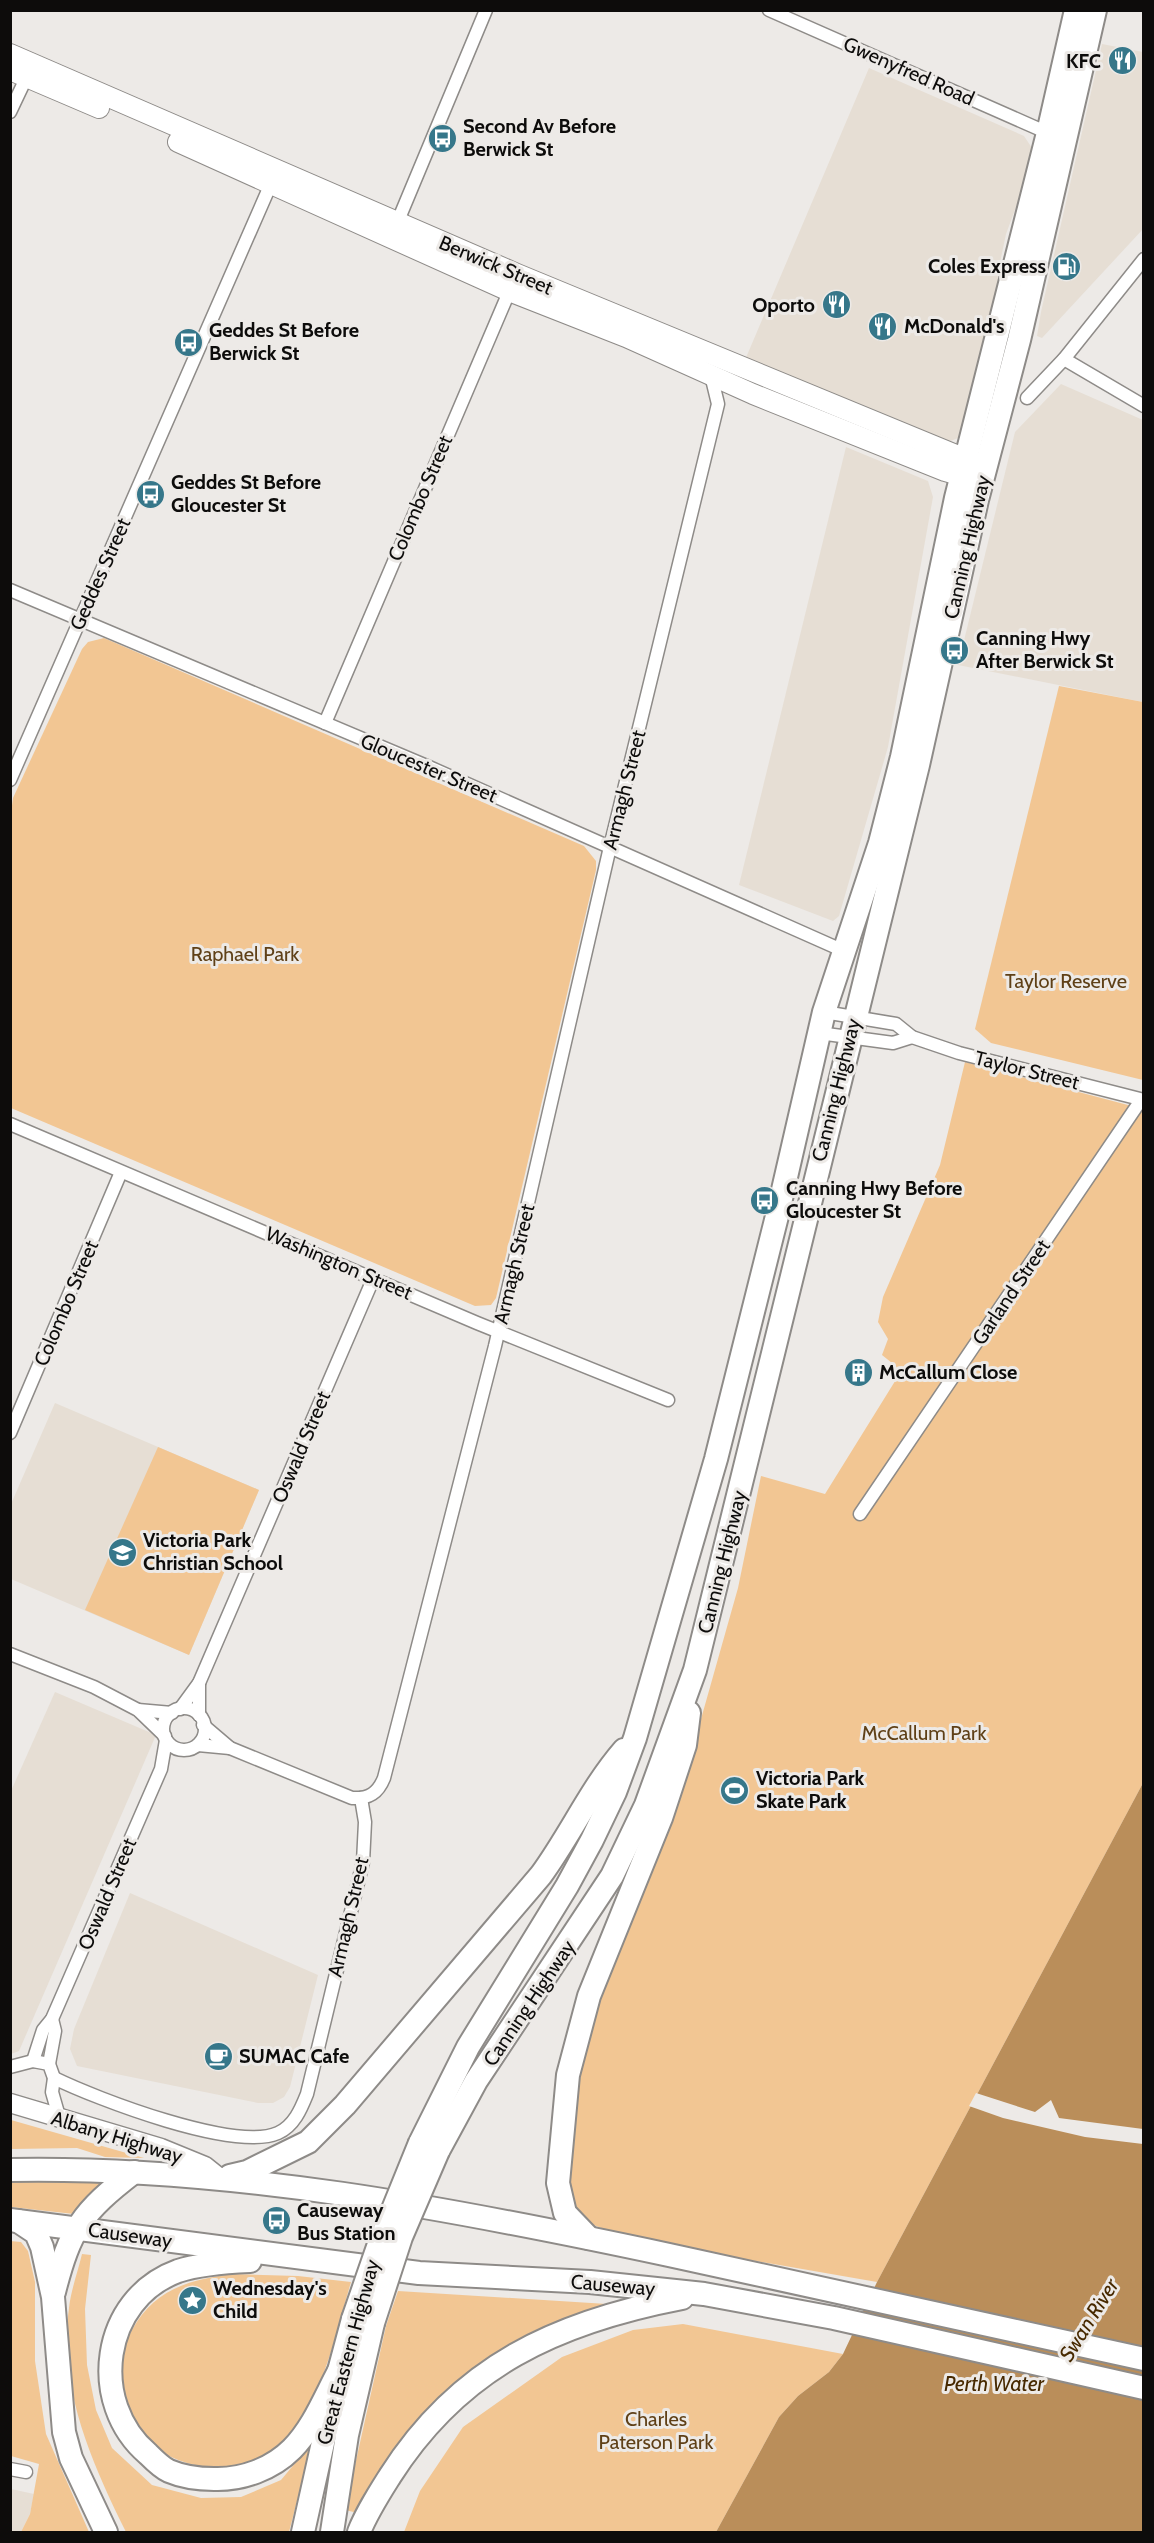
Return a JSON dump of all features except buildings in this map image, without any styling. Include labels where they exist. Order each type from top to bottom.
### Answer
[{"type":"highway","name":"Canning Highway","points":[[429,2147],[476,2081],[612,1876],[646,1805],[695,1670],[918,765],[974,471],[1076,10]]},
{"type":"highway","name":"Canning Highway","points":[[429,2147],[468,2047],[588,1848],[615,1792],[634,1738],[716,1458],[777,1216],[822,1022],[880,843],[974,471],[1019,340],[1095,10]]},
{"type":"highway","points":[[589,2238],[565,2213],[558,2183],[568,2075],[589,1996],[661,1818],[685,1745],[695,1670]]},
{"type":"highway","points":[[220,2178],[247,2172],[296,2150],[308,2142],[338,2112],[541,1875],[603,1775],[634,1738]]},
{"type":"highway","name":"Great Eastern Highway","points":[[303,2532],[339,2371],[401,2237],[429,2147]]},
{"type":"highway","name":"Causeway","points":[[10,2170],[75,2169],[220,2178],[458,2212],[842,2292],[1143,2359]]},
{"type":"highway","points":[[53,2296],[64,2253],[76,2227],[102,2197],[134,2172]]},
{"type":"highway","points":[[14,2220],[36,2233],[42,2247],[53,2296],[64,2432],[71,2458],[106,2532]]},
{"type":"highway","name":"Causeway","points":[[14,2220],[419,2273],[590,2282],[704,2294],[834,2318],[1143,2388]]},
{"type":"highway","points":[[302,2259],[233,2261],[178,2271],[156,2283],[138,2297],[116,2331],[110,2354],[109,2374],[114,2400],[122,2422],[138,2446],[168,2471],[196,2479],[230,2480],[256,2473],[292,2450],[306,2433],[339,2371]]},
{"type":"highway","points":[[359,2532],[366,2514],[408,2447],[460,2391],[500,2362],[543,2340],[586,2322],[618,2312],[704,2294]]},
{"type":"highway","name":"Great Eastern Highway","points":[[332,2532],[363,2321]]},
{"type":"main road","name":"Berwick Street","points":[[10,54],[23,70],[394,230],[711,375],[974,471]]},
{"type":"main road","name":"Berwick Street","points":[[513,283],[974,471]]},
{"type":"main road","name":"Albany Highway","points":[[10,2103],[60,2120],[161,2148],[205,2166],[220,2178]]},
{"type":"street","points":[[394,230],[486,10]]},
{"type":"street","name":"Gwenyfred Road","points":[[769,10],[1048,133]]},
{"type":"street","points":[[10,112],[23,70]]},
{"type":"street","name":"Geddes Street","points":[[10,780],[273,178]]},
{"type":"street","points":[[1027,398],[1064,359],[1143,259]]},
{"type":"street","name":"Colombo Street","points":[[325,723],[513,283]]},
{"type":"street","points":[[1064,359],[1143,406]]},
{"type":"street","name":"Armagh Street","points":[[54,2078],[81,2091],[147,2114],[250,2139],[280,2132],[301,2111],[363,1862],[365,1822],[361,1798],[380,1789],[384,1778],[498,1331],[610,847],[718,404],[711,375]]},
{"type":"street","points":[[718,404],[739,387]]},
{"type":"street","name":"Gloucester Street","points":[[10,590],[325,723],[844,951]]},
{"type":"street","name":"Taylor Street","points":[[822,1022],[852,1026],[896,1024],[912,1037],[959,1053],[1142,1100]]},
{"type":"street","name":"Taylor Street","points":[[822,1022],[852,1026],[892,1043],[912,1037]]},
{"type":"street","name":"Garland Street","points":[[860,1514],[1142,1100]]},
{"type":"street","name":"Washington Street","points":[[10,1124],[498,1331],[668,1400]]},
{"type":"street","name":"Colombo Street","points":[[10,1433],[121,1172]]},
{"type":"street","name":"Oswald Street","points":[[176,1711],[199,1683],[374,1277]]},
{"type":"street","points":[[10,1654],[94,1687],[138,1710],[173,1748],[230,1748]]},
{"type":"street","name":"Oswald Street","points":[[199,1683],[201,1720]]},
{"type":"street","points":[[138,1710],[190,1709],[230,1748],[346,1796],[361,1798]]},
{"type":"street","points":[[165,1738],[165,1721],[176,1711]]},
{"type":"street","points":[[161,1769],[202,1739],[201,1720]]},
{"type":"street","name":"Oswald Street","points":[[33,2061],[43,2030],[52,2019],[161,1769],[165,1738]]},
{"type":"street","name":"Oswald Street","points":[[49,2064],[55,2031],[52,2019]]},
{"type":"street","points":[[10,2067],[33,2061],[49,2064],[54,2078],[52,2092],[60,2120]]},
{"type":"street","points":[[10,2469],[26,2472]]},
{"type":"shaded area","points":[[1102,44],[1143,52],[1143,229],[1042,338],[1037,336],[1041,312]]},
{"type":"shaded area","points":[[869,68],[1024,136],[1032,148],[1020,196],[1006,234],[998,272],[997,296],[964,430],[958,438],[948,442],[745,360]]},
{"type":"shaded area","points":[[1061,384],[1143,420],[1143,702],[958,665],[1015,432]]},
{"type":"shaded area","points":[[846,447],[928,481],[933,497],[888,747],[839,916],[833,921],[739,885]]},
{"type":"shaded area","name":"Victoria Park Christian School","points":[[55,1403],[259,1490],[189,1655],[11,1579],[11,1504]]},
{"type":"shaded area","points":[[55,1692],[156,1735],[19,2051],[11,2054],[11,1791]]},
{"type":"shaded area","points":[[130,1893],[318,1975],[290,2087],[284,2097],[273,2103],[258,2103],[77,2066],[70,2049],[74,2029]]},
{"type":"shaded area","points":[[11,2489],[34,2494],[30,2514],[21,2532],[11,2532]]},
{"type":"green space","name":"Raphael Park","points":[[104,638],[584,846],[596,861],[596,870],[496,1298],[491,1305],[475,1306],[11,1108],[10,820],[13,798],[82,649],[88,642]]},
{"type":"green space","name":"Taylor Reserve","points":[[1059,686],[1143,702],[1143,1080],[991,1043],[975,1029]]},
{"type":"green space","name":"McCallum Park","points":[[965,1062],[1143,1109],[1143,1783],[877,2282],[634,2240],[588,2223],[572,2207],[568,2191],[582,2059],[596,1994],[688,1765],[738,1588],[761,1476],[825,1494],[897,1378],[892,1363],[882,1355],[888,1339],[878,1322],[883,1297],[940,1165]]},
{"type":"green space","points":[[158,1447],[259,1490],[189,1655],[85,1610]]},
{"type":"green space","points":[[10,2120],[144,2158],[105,2157],[77,2148],[11,2149]]},
{"type":"green space","points":[[11,2177],[105,2178],[88,2205],[74,2214],[11,2207]]},
{"type":"green space","points":[[10,2241],[21,2242],[28,2251],[35,2282],[35,2361],[46,2434],[89,2532],[21,2532],[30,2514],[39,2464],[11,2456]]},
{"type":"green space","points":[[82,2254],[91,2255],[85,2309],[87,2365],[96,2410],[112,2448],[152,2485],[201,2498],[241,2497],[281,2480],[312,2443],[289,2532],[126,2532],[90,2452],[73,2396],[68,2367],[69,2308]]},
{"type":"green space","points":[[234,2274],[298,2276],[351,2282],[321,2380],[304,2416],[293,2431],[278,2446],[261,2457],[242,2464],[222,2467],[201,2466],[163,2453],[142,2435],[130,2413],[125,2397],[121,2355],[127,2339],[141,2316],[163,2296],[189,2283]]},
{"type":"green space","points":[[398,2291],[607,2304],[570,2317],[507,2348],[358,2513],[345,2510],[386,2326]]},
{"type":"green space","name":"Charles Paterson Park","points":[[683,2324],[843,2354],[829,2372],[798,2396],[779,2417],[716,2532],[404,2532],[420,2491],[463,2427],[562,2357],[633,2330]]},
{"type":"water","name":"Perth Water","points":[[1143,1783],[1143,2532],[716,2532],[779,2417],[798,2396],[829,2372],[843,2354],[877,2282]]},
{"type":"pier","points":[[976,2093],[1035,2112],[1051,2100],[1059,2118],[1143,2129],[1143,2144],[1085,2137],[1003,2118],[969,2106]]},
{"type":"place","name":"KFC","points":[[1122,61]]},
{"type":"place","name":"Second Av Before Berwick St","points":[[442,138]]},
{"type":"place","name":"Coles Express","points":[[1067,266]]},
{"type":"place","name":"Oporto","points":[[836,305]]},
{"type":"place","name":"McDonald's","points":[[883,326]]},
{"type":"place","name":"Geddes St Before Berwick St","points":[[188,342]]},
{"type":"place","name":"Geddes St Before Gloucester St","points":[[150,494]]},
{"type":"place","name":"Canning Hwy After Berwick St","points":[[955,650]]},
{"type":"place","name":"Canning Hwy Before Gloucester St","points":[[765,1200]]},
{"type":"place","name":"McCallum Close","points":[[858,1372]]},
{"type":"place","name":"Victoria Park Christian School","points":[[122,1552]]},
{"type":"place","name":"Victoria Park Skate Park","points":[[735,1790]]},
{"type":"place","name":"SUMAC Cafe","points":[[218,2056]]},
{"type":"place","name":"Causeway Bus Station","points":[[276,2221]]},
{"type":"place","name":"Wednesday's Child","points":[[192,2300]]},
{"type":"water label","name":"Swan River","points":[[1089,2320]]}]
